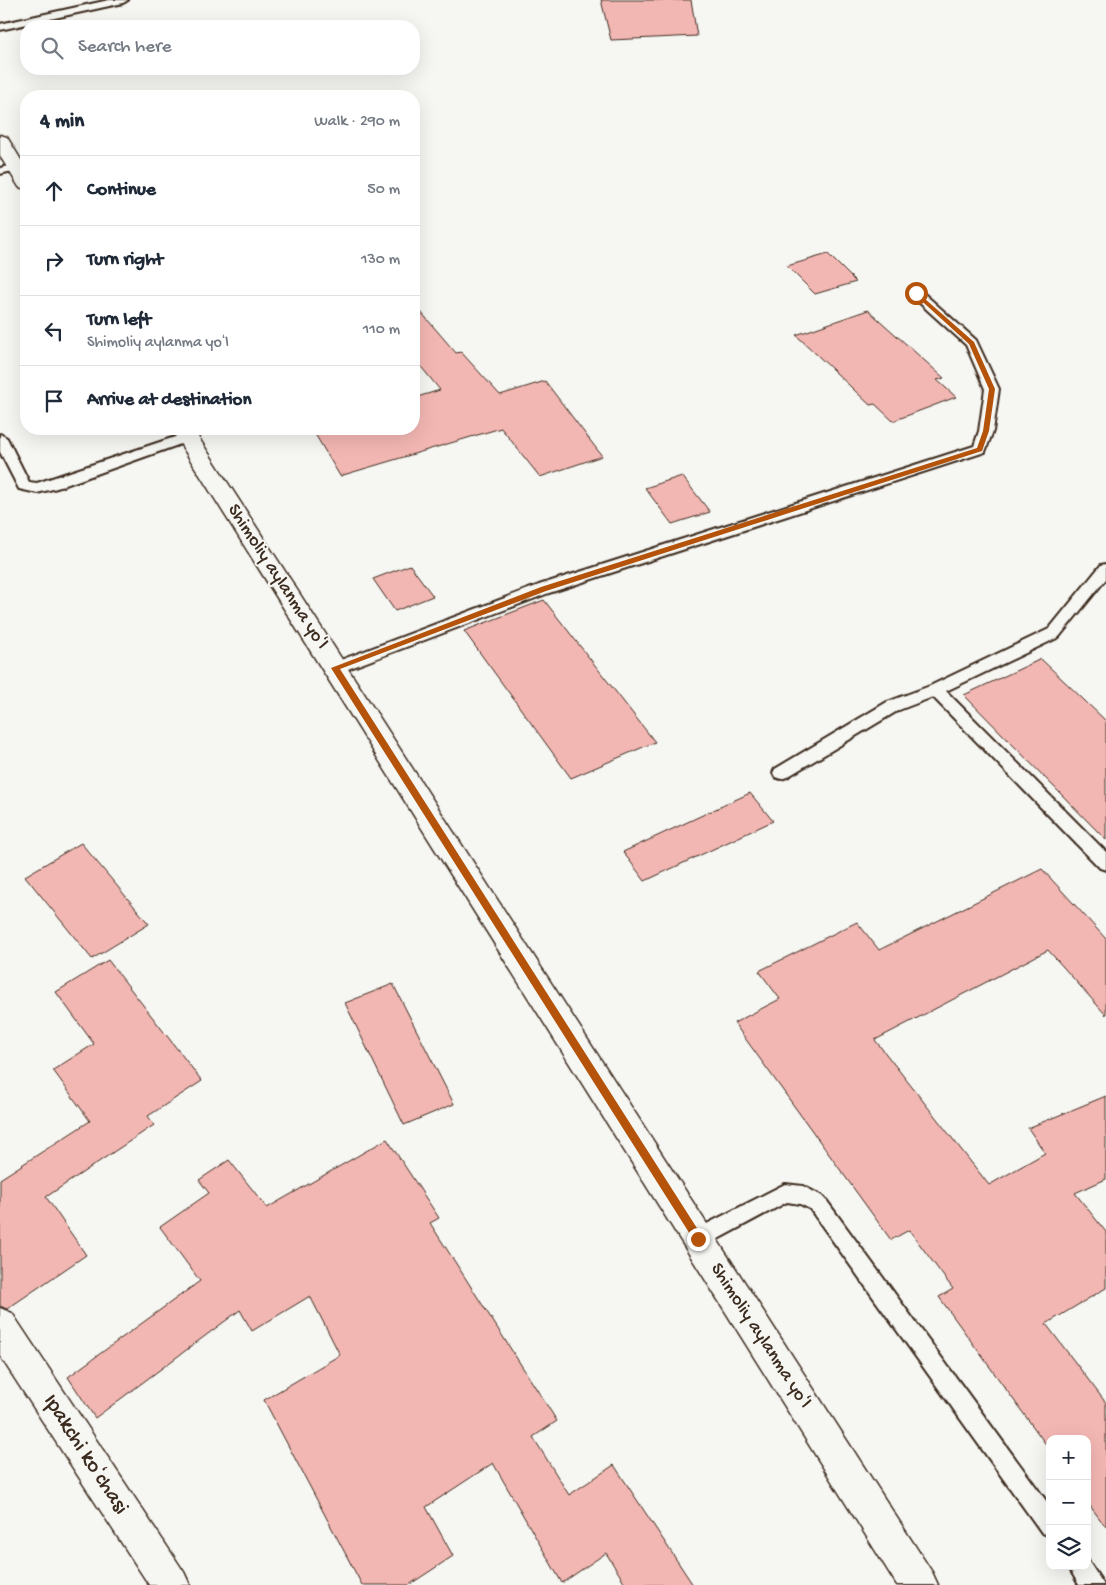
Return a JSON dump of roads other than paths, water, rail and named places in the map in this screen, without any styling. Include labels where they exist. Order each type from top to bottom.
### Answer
[{"type":"main road","points":[[0,141],[14,174]]},
{"type":"main road","name":"Shimoliy aylanma yoʻl","points":[[185,435],[919,1585]]},
{"type":"main road","name":"Ipakchi koʻchasi","points":[[0,1325],[171,1585]]},
{"type":"lane","points":[[32,20],[123,0]]},
{"type":"lane","points":[[0,27],[20,23]]},
{"type":"lane","points":[[335,668],[544,589],[980,449],[986,431],[992,389],[972,343],[916,293]]},
{"type":"lane","points":[[0,438],[24,486],[37,488],[52,485],[179,435]]},
{"type":"lane","points":[[781,773],[894,706],[935,690],[1054,633],[1106,569]]},
{"type":"lane","points":[[935,690],[1106,863]]},
{"type":"lane","points":[[698,1239],[785,1193],[804,1195],[817,1203],[1046,1519]]},
{"type":"lane","points":[[1082,1570],[1093,1585]]}]
